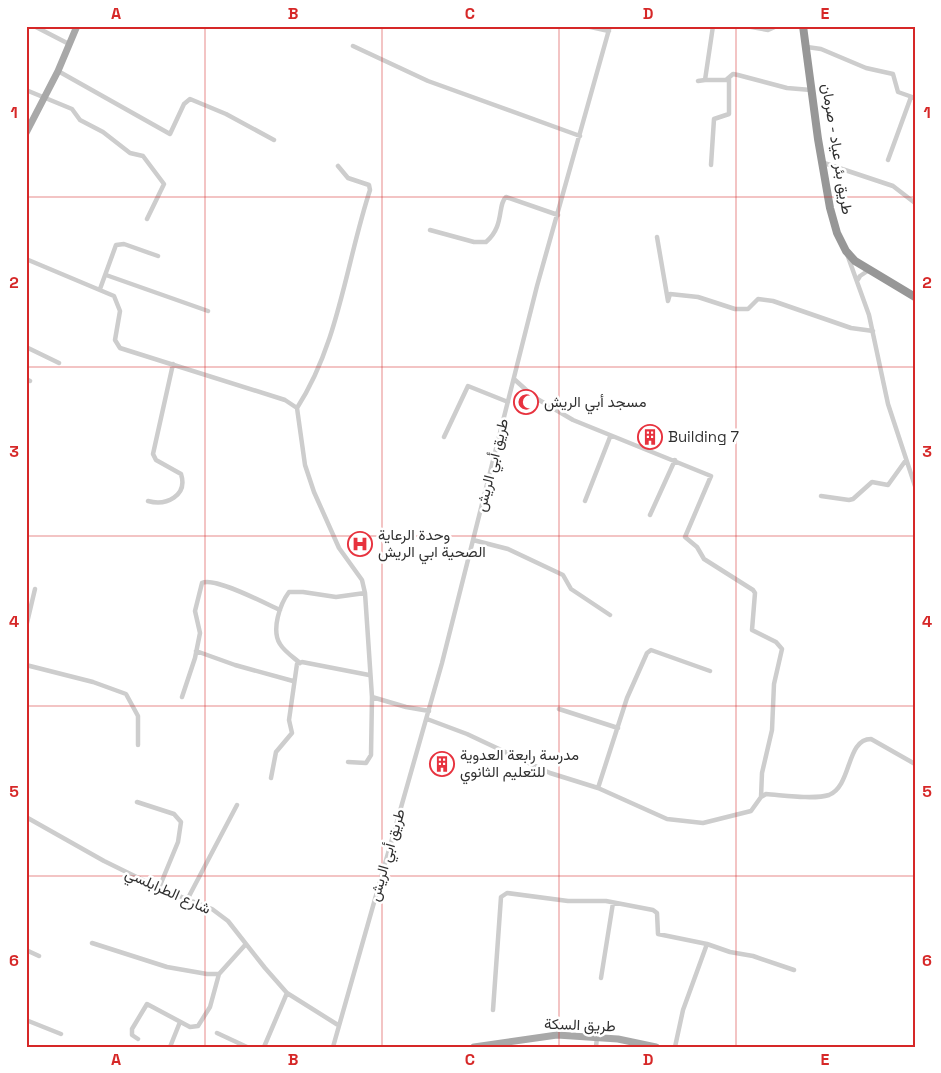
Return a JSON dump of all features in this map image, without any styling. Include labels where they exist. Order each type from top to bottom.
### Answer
[{"type":"highway","name":"طريق بئر عياد - صرمان","points":[[803,26],[818,139],[824,164],[830,208],[837,234],[846,251],[868,270],[915,297]]},
{"type":"main road","points":[[26,132],[58,71],[77,26]]},
{"type":"main road","name":"طريق السكة","points":[[474,1047],[557,1035],[597,1037],[656,1047]]},
{"type":"street","points":[[34,26],[69,44]]},
{"type":"street","points":[[586,26],[610,29]]},
{"type":"street","points":[[705,80],[713,26]]},
{"type":"street","points":[[746,26],[768,30],[777,26]]},
{"type":"street","name":"طريق أبي الريش","points":[[332,1047],[427,719],[514,379],[610,29]]},
{"type":"street","points":[[353,46],[428,81],[580,136]]},
{"type":"street","points":[[807,47],[821,49],[866,68],[892,74],[898,92],[913,98],[888,160]]},
{"type":"street","points":[[58,71],[170,134],[184,104],[190,99],[226,114],[274,140]]},
{"type":"street","points":[[698,81],[726,80],[733,74],[788,88],[813,90]]},
{"type":"street","points":[[711,165],[714,120],[730,114],[729,78]]},
{"type":"street","points":[[26,90],[45,96],[72,109],[80,120],[103,132],[130,153],[143,156],[164,184],[147,219]]},
{"type":"street","points":[[824,164],[893,186],[915,203]]},
{"type":"street","points":[[338,166],[348,178],[369,185],[370,190],[351,255],[340,306],[307,391],[297,408],[306,465],[314,492],[339,548],[362,580],[365,594],[369,675],[372,697],[370,761],[366,764],[348,762]]},
{"type":"street","points":[[430,230],[474,242],[486,242],[498,228],[502,203],[506,197],[558,215]]},
{"type":"street","points":[[658,237],[668,301],[670,294],[698,297],[735,309],[748,309],[758,300],[773,301],[851,328],[873,331]]},
{"type":"street","points":[[100,289],[116,245],[124,244],[158,256]]},
{"type":"street","points":[[846,251],[873,331],[881,378],[915,486]]},
{"type":"street","points":[[26,259],[114,296],[119,304],[117,345],[126,351],[285,400],[297,408]]},
{"type":"street","points":[[857,282],[860,276],[868,270]]},
{"type":"street","points":[[106,275],[208,311]]},
{"type":"street","points":[[26,347],[59,363]]},
{"type":"street","points":[[148,501],[158,504],[174,499],[180,491],[181,474],[156,460],[153,454],[173,364]]},
{"type":"street","points":[[514,379],[547,406],[610,437],[675,460],[711,476],[685,537],[698,547],[704,559],[753,590],[755,593],[752,630],[776,642],[782,649],[774,684],[772,730],[762,772],[761,797]]},
{"type":"street","points":[[444,437],[468,386],[508,402]]},
{"type":"street","points":[[585,501],[610,437]]},
{"type":"street","points":[[650,515],[662,494],[675,460]]},
{"type":"street","points":[[820,496],[849,500],[853,499],[872,482],[888,485],[906,460]]},
{"type":"street","points":[[473,540],[508,549],[563,575],[571,588],[610,615]]},
{"type":"street","points":[[182,697],[200,633],[195,611],[196,604],[200,587],[206,581],[232,589],[280,610]]},
{"type":"street","points":[[26,627],[35,590]]},
{"type":"street","points":[[365,594],[336,597],[293,591],[286,596],[280,610],[276,629],[278,642],[300,663],[369,675]]},
{"type":"street","points":[[598,788],[632,683],[651,650],[710,671]]},
{"type":"street","points":[[196,651],[222,661],[293,681]]},
{"type":"street","points":[[271,778],[276,752],[292,733],[289,720],[293,681],[295,669],[300,663]]},
{"type":"street","points":[[26,665],[94,682],[126,694],[138,716],[138,745]]},
{"type":"street","points":[[372,697],[429,711]]},
{"type":"street","points":[[559,710],[618,728]]},
{"type":"street","points":[[427,719],[467,734],[556,776],[598,788],[654,814],[692,823],[703,824],[747,813],[766,794],[829,795],[838,788],[857,745],[866,739],[871,739],[915,764]]},
{"type":"street","points":[[138,802],[174,814],[181,822],[178,842],[159,888]]},
{"type":"street","points":[[187,900],[237,805]]},
{"type":"street","name":"شارع الطرابلسي","points":[[26,817],[104,861],[159,888],[212,909],[228,922],[287,992],[338,1025]]},
{"type":"street","points":[[493,1010],[503,894],[512,893],[568,901],[590,900],[656,911],[658,934],[753,956],[794,970]]},
{"type":"street","points":[[601,978],[614,903]]},
{"type":"street","points":[[92,943],[167,967],[207,974],[219,974]]},
{"type":"street","points":[[138,1039],[132,1035],[132,1029],[147,1004],[180,1022],[194,1028],[198,1026],[210,1007],[219,974],[246,944]]},
{"type":"street","points":[[675,1047],[683,1010],[707,944]]},
{"type":"street","points":[[26,950],[39,956]]},
{"type":"street","points":[[264,1047],[287,992]]},
{"type":"street","points":[[26,1020],[61,1034]]},
{"type":"street","points":[[170,1047],[180,1022]]},
{"type":"street","points":[[217,1034],[247,1047]]},
{"type":"street","points":[[596,1047],[597,1037]]},
{"type":"place","name":"مسجد أبي الريش","points":[[526,402]]},
{"type":"place","name":"Building 7","points":[[650,437]]},
{"type":"place","name":"وحدة الرعاية الصحية ابي الريش","points":[[360,544]]},
{"type":"place","name":"مدرسة رابعة العدوية للتعليم الثانوي","points":[[442,764]]}]
